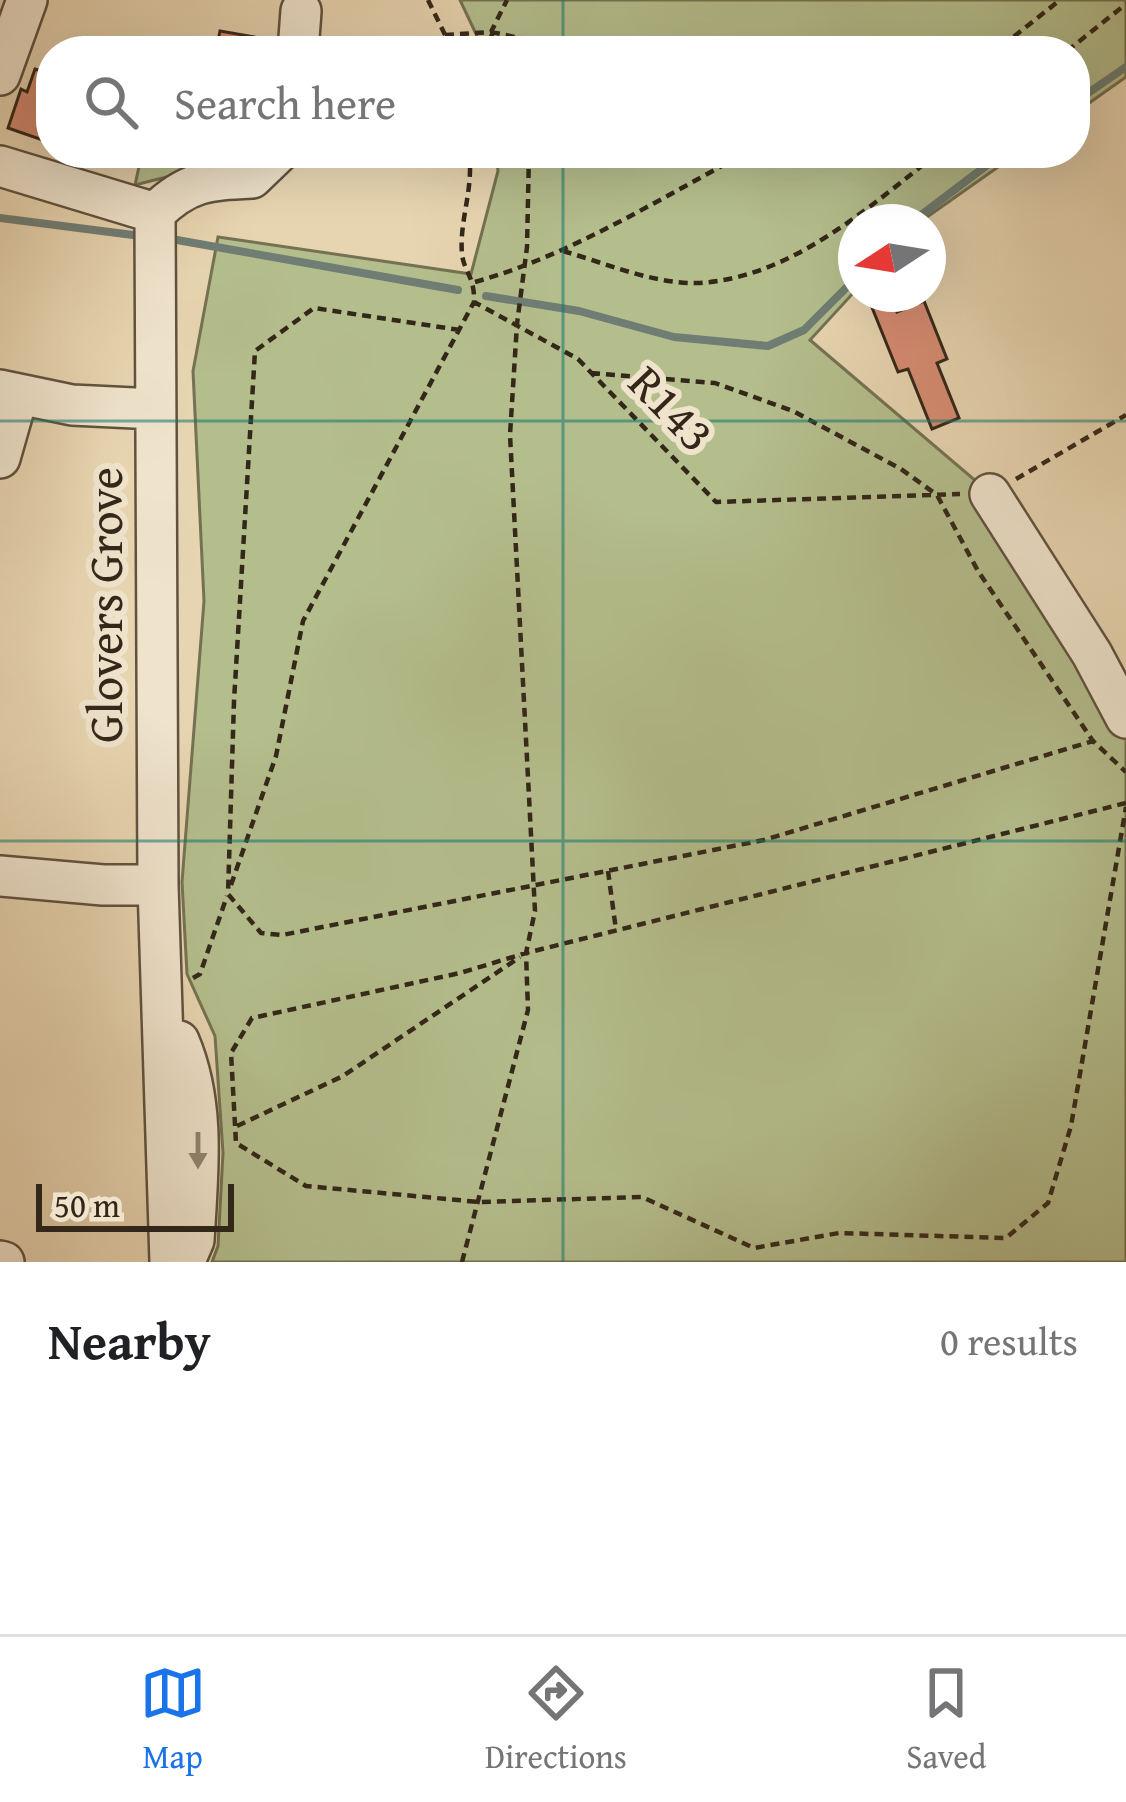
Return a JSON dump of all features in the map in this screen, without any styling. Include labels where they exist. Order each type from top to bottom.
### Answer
[{"type":"street","points":[[0,75],[27,0]]},
{"type":"street","points":[[299,36],[301,11]]},
{"type":"street","points":[[0,166],[155,213],[180,188],[252,178],[262,168]]},
{"type":"street","name":"Glovers Grove","points":[[155,213],[158,885],[170,1262]]},
{"type":"street","points":[[0,458],[9,392],[72,405],[155,409]]},
{"type":"street","points":[[990,494],[1092,654],[1126,718]]},
{"type":"street","points":[[0,876],[158,885]]},
{"type":"street","name":"Glovers Grove","points":[[160,998],[196,1096],[217,1135],[194,1240],[184,1262]]},
{"type":"path","points":[[428,0],[445,35],[491,32],[510,36]]},
{"type":"path","points":[[492,36],[507,0]]},
{"type":"path","points":[[1015,36],[1060,0]]},
{"type":"path","points":[[1086,36],[1126,4]]},
{"type":"path","points":[[160,998],[200,974],[276,756],[303,621],[474,302],[475,282],[462,256],[471,168]]},
{"type":"path","points":[[462,1262],[528,1010],[526,953],[535,911],[510,435],[528,168]]},
{"type":"path","points":[[475,282],[563,250],[718,168]]},
{"type":"path","points":[[563,250],[658,278],[698,283],[769,267],[845,226],[919,168]]},
{"type":"path","name":"R143","points":[[474,302],[578,359],[716,502],[990,494]]},
{"type":"path","points":[[460,330],[314,308],[255,351],[228,894],[261,933],[282,935],[764,840],[1093,741]]},
{"type":"path","points":[[591,373],[715,383],[793,411],[901,469],[937,495],[978,571],[1093,741],[1126,772]]},
{"type":"path","points":[[990,494],[1126,415]]},
{"type":"path","points":[[1126,805],[1071,1126],[1048,1203],[1006,1238],[839,1233],[754,1248],[642,1197],[479,1202],[306,1186],[217,1135],[230,1053],[252,1018],[460,974],[616,930],[1126,805]]},
{"type":"path","points":[[608,870],[616,930]]},
{"type":"path","points":[[217,1135],[343,1076],[526,953]]},
{"type":"green space","points":[[460,0],[1126,0],[1126,77],[1090,102],[1090,36],[477,36]]},
{"type":"green space","points":[[139,168],[190,168],[190,171],[135,185]]},
{"type":"green space","points":[[498,168],[997,168],[946,204],[838,204],[838,310],[810,340],[990,493],[1126,716],[1126,1262],[212,1262],[218,1246],[223,1153],[215,1036],[187,974],[182,882],[204,601],[193,371],[218,237],[471,274]]},
{"type":"building","points":[[36,69],[36,138],[8,128],[21,89],[27,92]]},
{"type":"building","points":[[874,312],[928,312],[947,359],[937,363],[959,418],[932,429],[908,369],[898,372]]},
{"type":"waterway","points":[[1090,92],[1126,67]]},
{"type":"waterway","points":[[936,204],[983,168]]},
{"type":"waterway","points":[[0,218],[133,235]]},
{"type":"waterway","points":[[177,240],[458,290]]},
{"type":"waterway","points":[[486,296],[579,311],[674,337],[768,346],[804,330],[838,296]]}]
